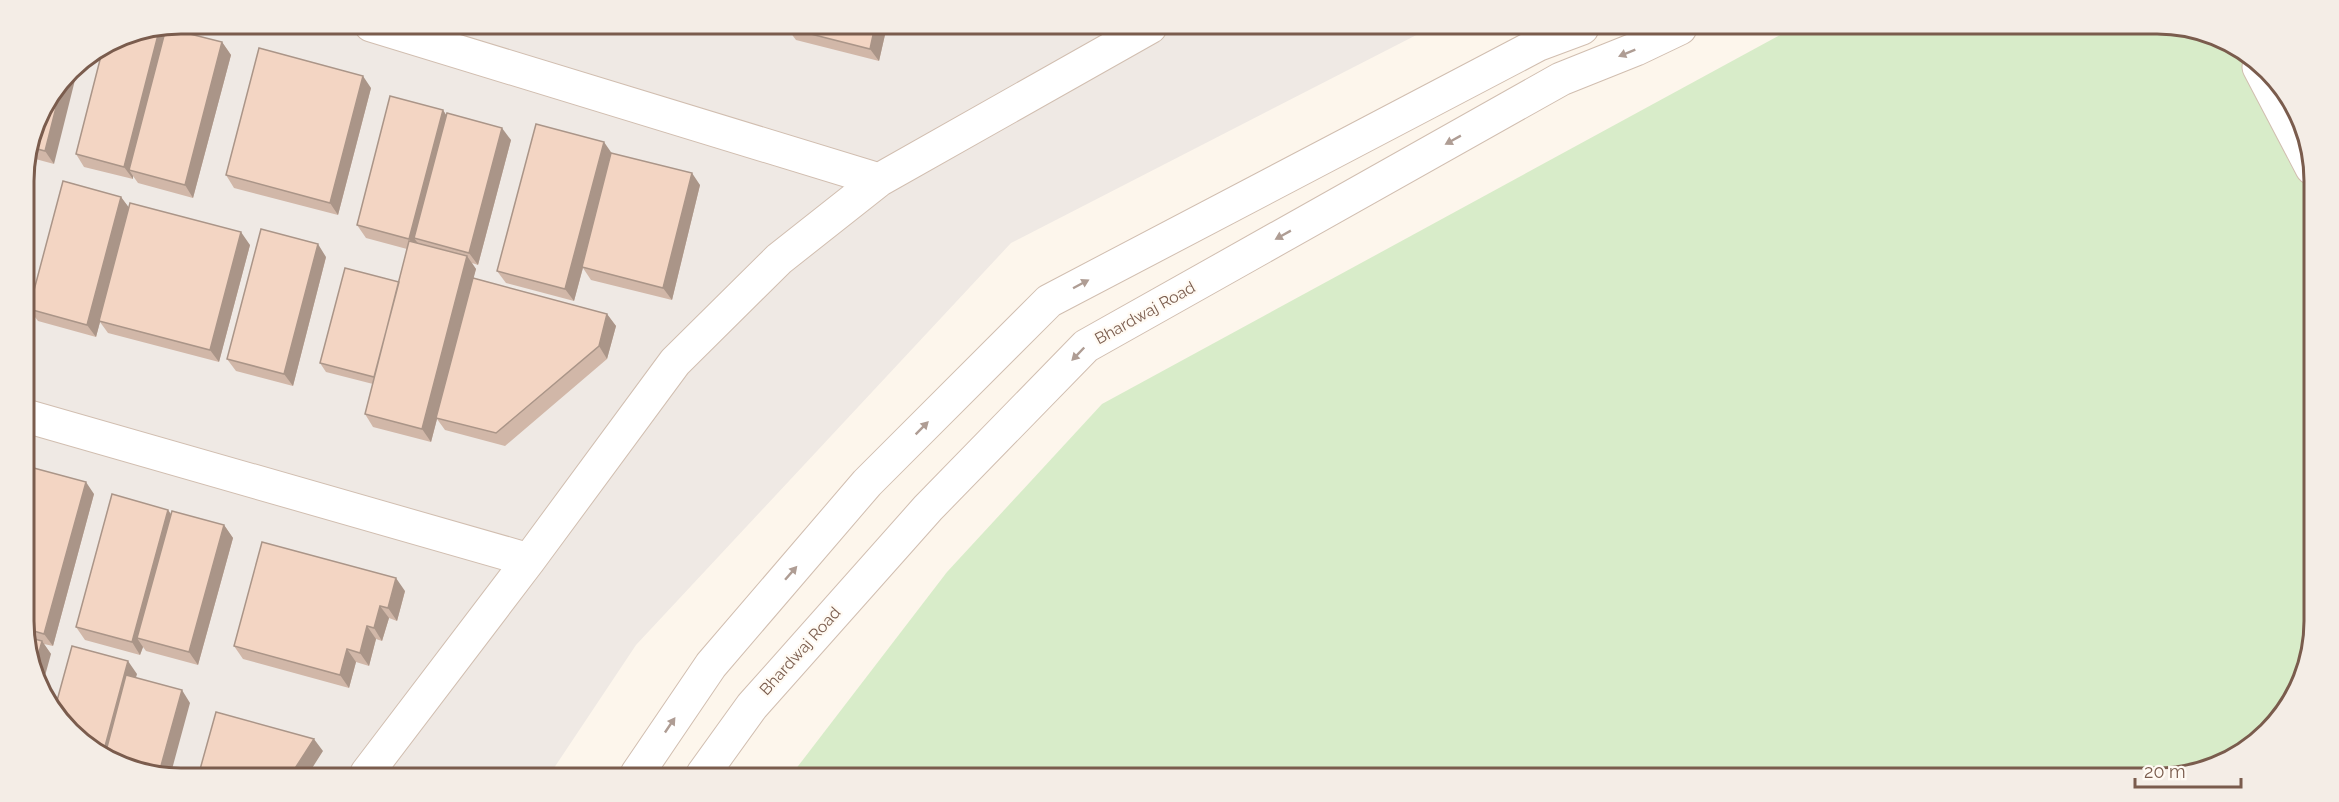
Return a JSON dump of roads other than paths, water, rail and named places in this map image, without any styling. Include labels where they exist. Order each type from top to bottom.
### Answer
[{"type":"street","points":[[404,34],[879,180]]},
{"type":"street","points":[[371,768],[529,560],[675,362],[779,259],[879,180],[1138,34]]},
{"type":"street","name":"Bhardwaj Road","points":[[708,768],[752,706],[928,508],[1086,346],[1561,79],[1667,34]]},
{"type":"street","points":[[642,768],[711,665],[867,483],[1049,301],[1534,36],[1561,79]]},
{"type":"street","points":[[2268,84],[2300,146]]},
{"type":"street","points":[[34,418],[529,560]]}]
